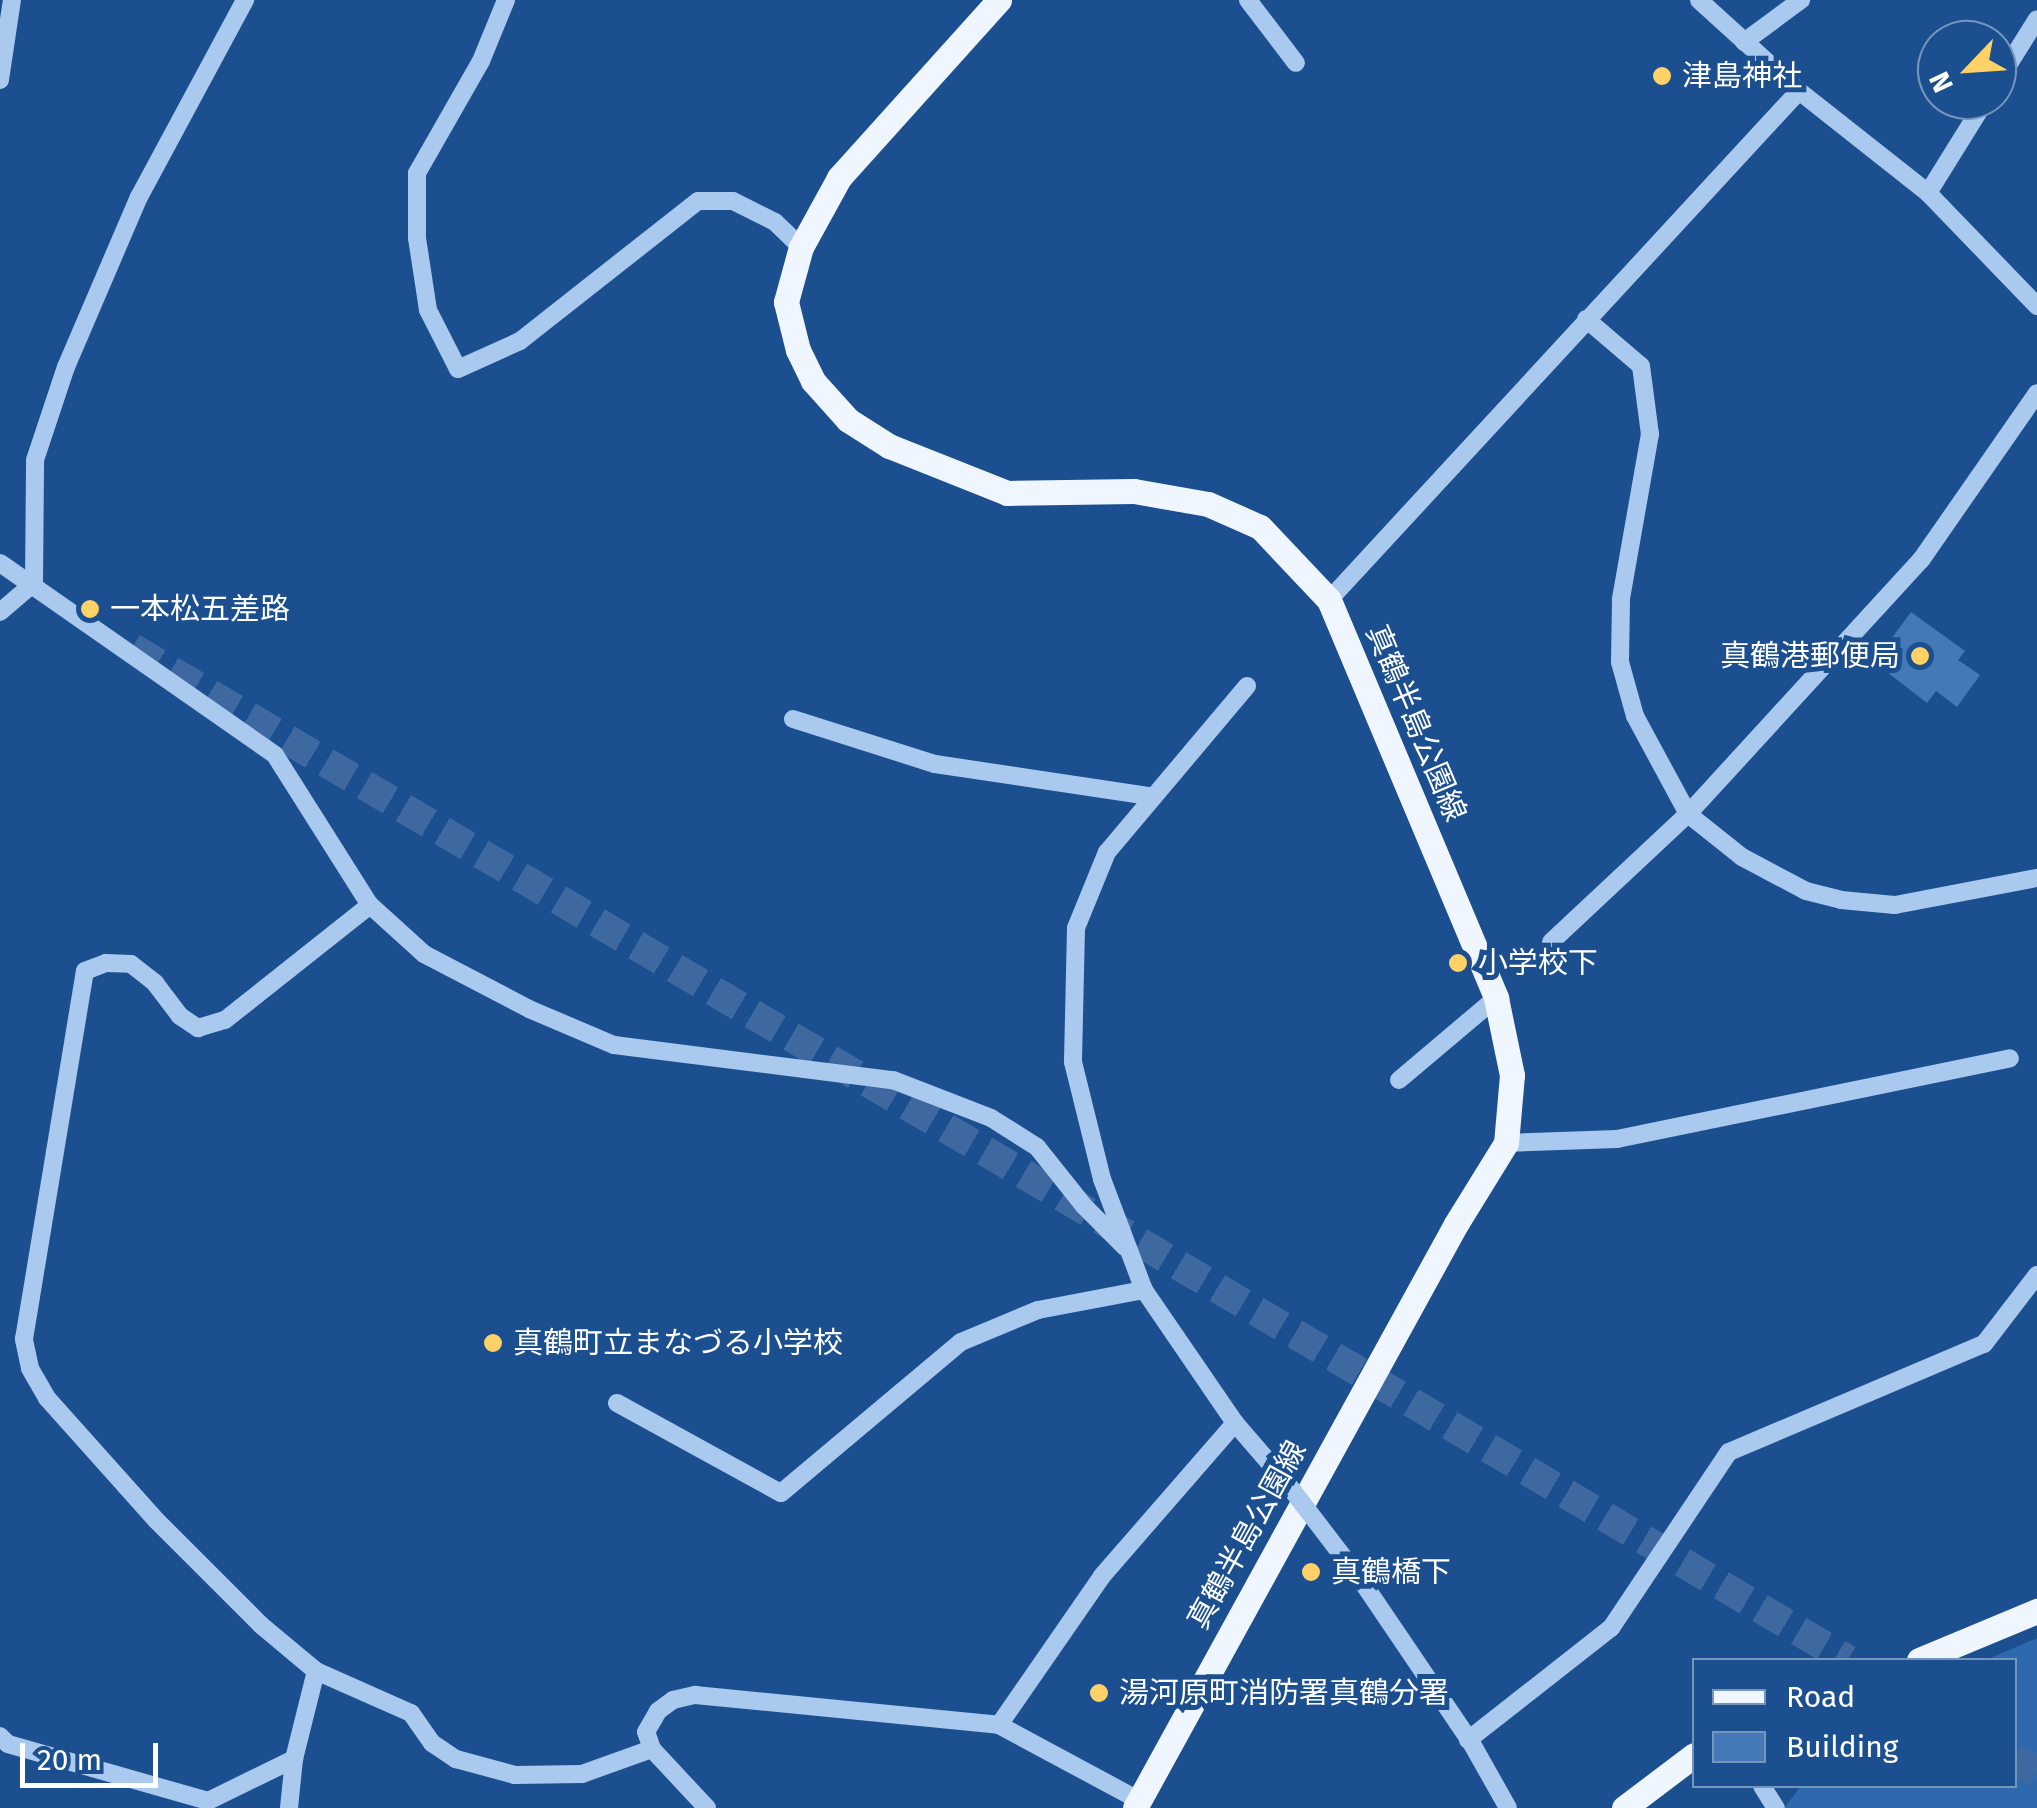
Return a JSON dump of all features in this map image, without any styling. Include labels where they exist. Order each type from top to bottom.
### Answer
[{"type":"main road","name":"真鶴半島公園線","points":[[998,0],[839,178],[801,247],[786,302],[798,350],[812,381],[848,420],[889,446],[938,470],[1007,493],[1134,492],[1208,504],[1260,527],[1329,600],[1496,998],[1512,1075],[1506,1143],[1456,1224],[1137,1804]]},
{"type":"main road","points":[[1925,1658],[2037,1612]]},
{"type":"main road","points":[[1624,1808],[1692,1756]]},
{"type":"street","points":[[0,80],[12,0]]},
{"type":"street","points":[[0,612],[8,610],[34,582],[34,460],[66,366],[139,197],[245,0]]},
{"type":"street","points":[[506,0],[481,61],[417,173],[417,238],[428,310],[458,369],[520,341],[698,201],[733,201],[775,222],[801,247]]},
{"type":"street","points":[[1248,0],[1296,63]]},
{"type":"street","points":[[1699,0],[1799,91],[1928,193],[2037,306]]},
{"type":"street","points":[[1744,42],[1801,0]]},
{"type":"street","points":[[2017,51],[2037,19]]},
{"type":"street","points":[[1329,600],[1799,91]]},
{"type":"street","points":[[1928,193],[1974,120]]},
{"type":"street","points":[[1586,320],[1642,366],[1650,434],[1621,599],[1620,662],[1635,716],[1688,814],[1742,857],[1806,891],[1842,900],[1894,906],[2037,878]]},
{"type":"street","points":[[1551,942],[1688,814],[1921,560],[2037,394]]},
{"type":"street","points":[[0,563],[34,582],[275,755],[370,905],[424,954],[529,1009],[614,1045],[892,1080],[991,1118],[1037,1147],[1124,1247]]},
{"type":"street","points":[[1247,686],[1150,796],[1107,852],[1076,928],[1073,1062],[1124,1247],[1144,1290],[1236,1424],[1361,1580],[1468,1740],[1508,1808]]},
{"type":"street","points":[[793,719],[935,764],[1150,796]]},
{"type":"street","points":[[370,905],[225,1020],[198,1028],[180,1016],[155,983],[131,964],[106,963],[85,972],[24,1339],[30,1368],[47,1398],[156,1520],[261,1625],[316,1671],[412,1713],[432,1743],[456,1759],[515,1775],[582,1774],[652,1750]]},
{"type":"street","points":[[1399,1080],[1496,998]]},
{"type":"street","points":[[1506,1143],[1617,1139],[2010,1058]]},
{"type":"street","points":[[1468,1740],[1611,1628],[1728,1452],[1984,1344],[2037,1275]]},
{"type":"street","points":[[617,1403],[781,1492],[961,1342],[1038,1310],[1144,1290]]},
{"type":"street","points":[[999,1726],[1102,1576],[1236,1424]]},
{"type":"street","points":[[289,1808],[294,1759],[316,1671]]},
{"type":"street","points":[[707,1808],[652,1750],[646,1732],[658,1710],[673,1700],[695,1696],[999,1726],[1137,1804]]},
{"type":"street","points":[[0,1736],[8,1744],[208,1801],[294,1759]]},
{"type":"shaded area","points":[[2037,1638],[2037,1808],[1784,1808],[1799,1788],[2017,1788],[2017,1658],[1991,1658]]},
{"type":"building","name":"真鶴港郵便局","points":[[1911,612],[1965,651],[1958,660],[1980,675],[1957,707],[1936,691],[1927,703],[1874,662]]},
{"type":"tunnel","points":[[132,648],[1845,1658]]},
{"type":"tunnel","points":[[2017,1761],[2037,1772]]},
{"type":"place","name":"津島神社","points":[[1662,76]]},
{"type":"place","name":"一本松五差路","points":[[90,609]]},
{"type":"place","name":"真鶴港郵便局","points":[[1920,656]]},
{"type":"place","name":"小学校下","points":[[1458,963]]},
{"type":"place","name":"真鶴町立まなづる小学校","points":[[493,1343]]},
{"type":"place","name":"真鶴橋下","points":[[1311,1572]]},
{"type":"place","name":"湯河原町消防署真鶴分署","points":[[1099,1693]]}]
